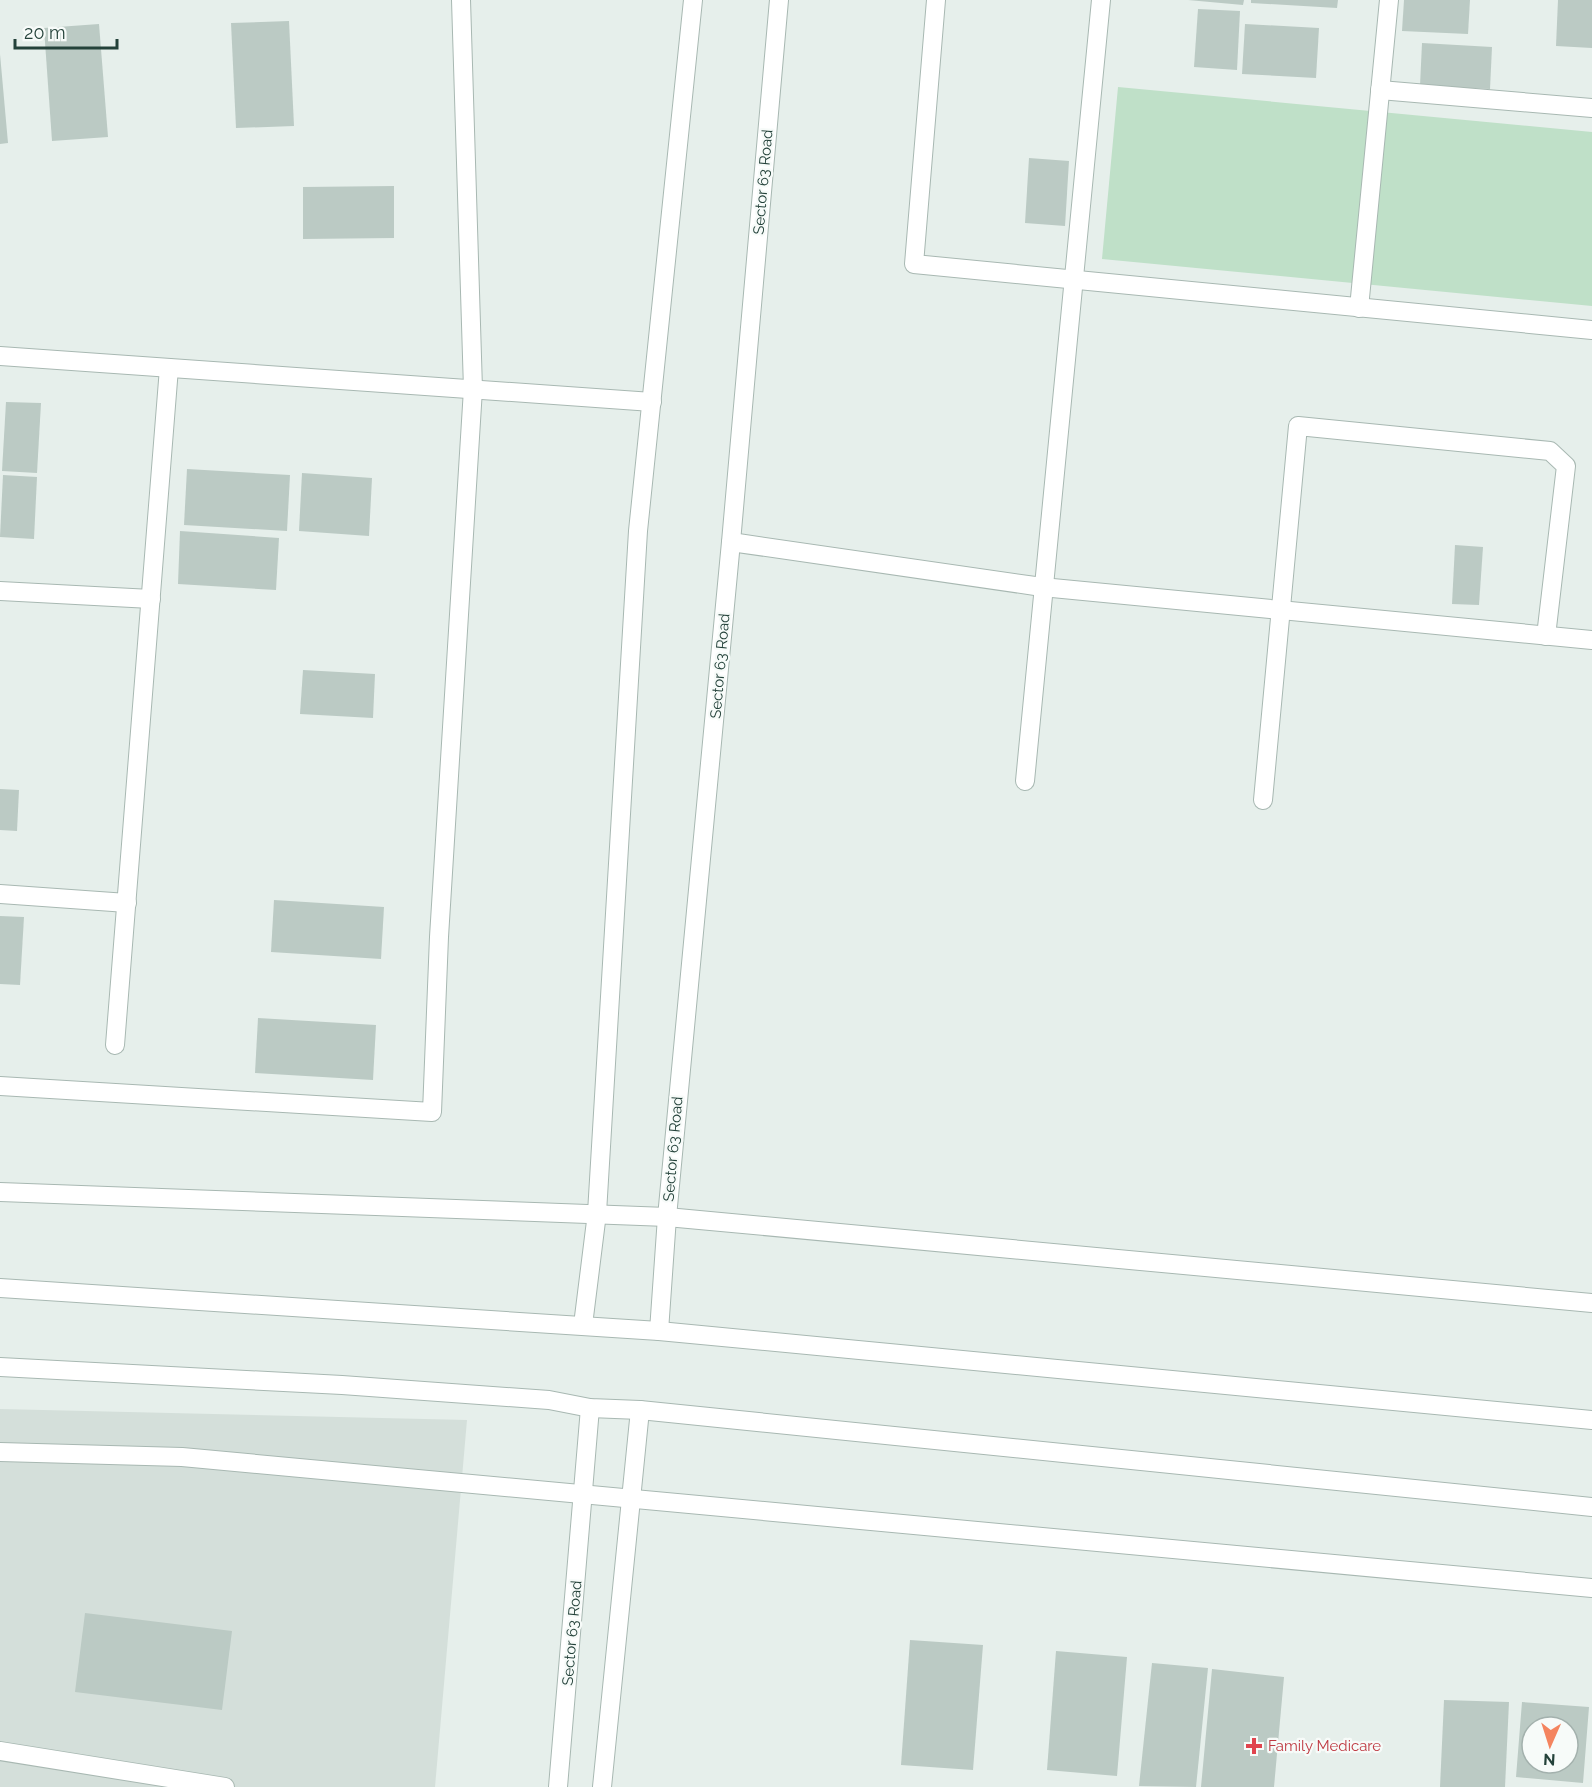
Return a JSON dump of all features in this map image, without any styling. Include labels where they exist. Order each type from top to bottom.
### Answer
[{"type":"street","points":[[0,1086],[432,1112],[439,937],[473,389],[461,0]]},
{"type":"street","points":[[583,1325],[597,1213],[638,531],[693,0]]},
{"type":"street","name":"Sector 63 Road","points":[[659,1331],[667,1217],[731,542],[779,0]]},
{"type":"street","points":[[936,0],[914,264],[1592,330]]},
{"type":"street","points":[[1025,781],[1042,587],[1101,0]]},
{"type":"street","points":[[1359,308],[1389,0]]},
{"type":"street","points":[[1380,90],[1592,108]]},
{"type":"street","points":[[0,356],[652,402]]},
{"type":"street","points":[[115,1045],[169,368]]},
{"type":"street","points":[[1263,800],[1298,426],[1550,451],[1566,466],[1546,636]]},
{"type":"street","points":[[731,542],[1042,587],[1592,640]]},
{"type":"street","points":[[0,591],[150,599]]},
{"type":"street","points":[[0,894],[127,903]]},
{"type":"street","points":[[0,1192],[667,1217],[1592,1303]]},
{"type":"street","points":[[0,1288],[659,1331],[1592,1420]]},
{"type":"street","points":[[0,1367],[342,1385],[549,1400],[590,1408],[640,1410],[1592,1507]]},
{"type":"street","name":"Sector 63 Road","points":[[558,1787],[590,1408]]},
{"type":"street","points":[[602,1787],[640,1410]]},
{"type":"street","points":[[0,1452],[182,1457],[1592,1588]]},
{"type":"street","points":[[0,1751],[225,1787]]},
{"type":"shaded area","points":[[0,1409],[467,1420],[435,1787],[0,1787]]},
{"type":"green space","points":[[1118,87],[1592,132],[1592,306],[1102,259]]},
{"type":"building","points":[[1188,0],[1244,0],[1243,5]]},
{"type":"building","points":[[1251,0],[1338,0],[1337,8],[1251,3]]},
{"type":"building","points":[[1404,0],[1470,0],[1468,34],[1402,31]]},
{"type":"building","points":[[1558,0],[1592,0],[1592,48],[1556,46]]},
{"type":"building","points":[[1198,9],[1240,11],[1237,70],[1194,67]]},
{"type":"building","points":[[289,21],[294,126],[236,128],[231,23]]},
{"type":"building","points":[[99,24],[108,137],[52,141],[44,28]]},
{"type":"building","points":[[1245,24],[1319,28],[1316,78],[1242,74]]},
{"type":"building","points":[[1422,43],[1492,47],[1490,89],[1420,86]]},
{"type":"building","points":[[0,54],[8,143],[0,144]]},
{"type":"building","points":[[1029,158],[1069,161],[1065,226],[1025,223]]},
{"type":"building","points":[[394,186],[394,238],[303,239],[303,187]]},
{"type":"building","points":[[6,402],[41,403],[37,473],[2,471]]},
{"type":"building","points":[[187,469],[290,475],[287,531],[184,525]]},
{"type":"building","points":[[302,473],[372,478],[369,536],[299,531]]},
{"type":"building","points":[[3,475],[37,477],[34,539],[0,537]]},
{"type":"building","points":[[180,531],[279,538],[276,590],[178,584]]},
{"type":"building","points":[[1455,545],[1483,547],[1479,605],[1452,604]]},
{"type":"building","points":[[303,670],[375,674],[373,718],[300,714]]},
{"type":"building","points":[[0,789],[19,790],[17,831],[0,830]]},
{"type":"building","points":[[274,900],[384,907],[381,959],[271,952]]},
{"type":"building","points":[[0,916],[24,917],[20,985],[0,984]]},
{"type":"building","points":[[258,1018],[376,1025],[373,1080],[255,1073]]},
{"type":"building","points":[[85,1613],[232,1631],[222,1710],[75,1692]]},
{"type":"building","points":[[910,1640],[983,1645],[973,1770],[901,1765]]},
{"type":"building","points":[[1056,1651],[1127,1657],[1117,1776],[1047,1770]]},
{"type":"building","points":[[1152,1663],[1208,1668],[1196,1787],[1139,1786]]},
{"type":"building","points":[[1212,1669],[1284,1677],[1274,1787],[1201,1787]]},
{"type":"building","points":[[1444,1700],[1509,1702],[1505,1787],[1440,1787]]},
{"type":"building","points":[[1522,1702],[1589,1707],[1583,1783],[1516,1777],[1520,1727],[1520,1775],[1580,1775],[1580,1715],[1521,1715]]},
{"type":"place","name":"Family Medicare","points":[[1254,1746]]}]
